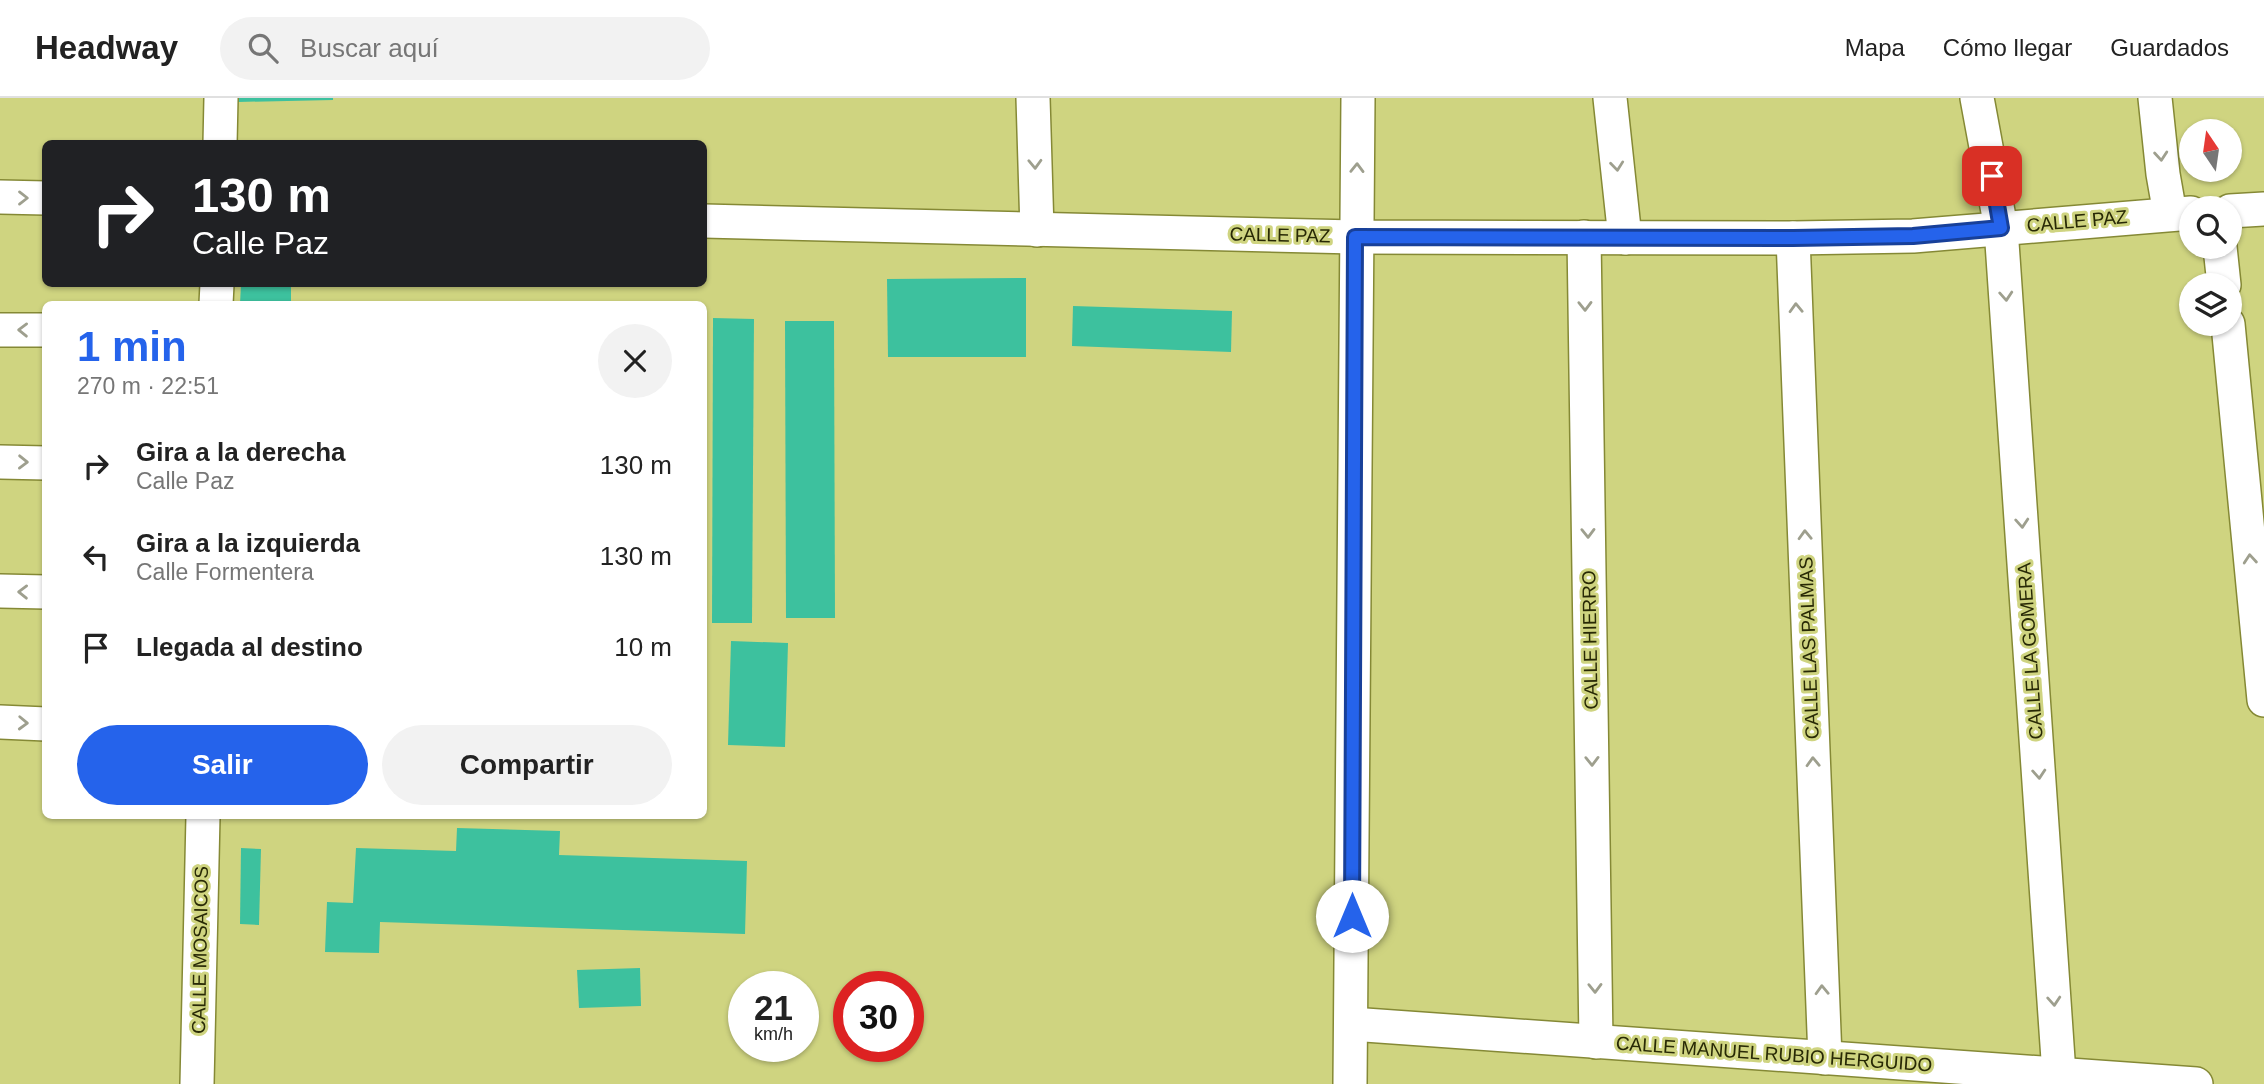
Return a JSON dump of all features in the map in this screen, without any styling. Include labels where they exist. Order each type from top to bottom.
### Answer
[{"type":"street","points":[[220,140],[221,98]]},
{"type":"street","points":[[1033,98],[1037,230]]},
{"type":"street","points":[[1350,1084],[1358,98]]},
{"type":"street","points":[[1610,98],[1625,238]]},
{"type":"street","name":"CALLE LA GOMERA","points":[[1977,98],[2001,228],[2059,1074]]},
{"type":"street","points":[[2155,98],[2162,174],[2179,212]]},
{"type":"street","points":[[0,197],[42,198]]},
{"type":"street","points":[[2242,210],[2264,209]]},
{"type":"street","name":"CALLE PAZ","points":[[707,221],[1355,237],[1793,238],[1913,236],[2179,214]]},
{"type":"street","name":"CALLE HIERRO","points":[[1584,237],[1596,1042]]},
{"type":"street","name":"CALLE LAS PALMAS","points":[[1793,238],[1825,1058]]},
{"type":"street","points":[[0,330],[42,330]]},
{"type":"street","points":[[2229,336],[2264,700]]},
{"type":"street","points":[[0,462],[42,463]]},
{"type":"street","points":[[0,592],[42,592]]},
{"type":"street","points":[[0,722],[42,724]]},
{"type":"street","name":"CALLE MOSAICOS","points":[[197,1084],[204,819]]},
{"type":"street","name":"CALLE MANUEL RUBIO HERGUIDO","points":[[1351,1024],[2196,1084]]},
{"type":"building","points":[[238,98],[333,98],[333,100],[238,102]]},
{"type":"building","points":[[1026,278],[1026,357],[888,357],[887,279]]},
{"type":"building","points":[[241,287],[291,287],[291,301],[240,301]]},
{"type":"building","points":[[1073,306],[1232,311],[1231,352],[1072,346]]},
{"type":"building","points":[[713,318],[754,319],[752,623],[712,623]]},
{"type":"building","points":[[785,321],[834,321],[835,618],[786,618]]},
{"type":"building","points":[[731,641],[788,643],[785,747],[728,745]]},
{"type":"building","points":[[457,828],[560,831],[559,855],[747,861],[745,934],[380,922],[379,953],[325,952],[327,902],[353,903],[356,848],[456,851]]},
{"type":"building","points":[[241,848],[261,849],[259,925],[240,924]]},
{"type":"building","points":[[640,968],[641,1006],[579,1008],[577,970]]},
{"type":"route","points":[[1352,916],[1355,237],[1793,238],[1913,236],[2001,228],[1992,176]]}]
